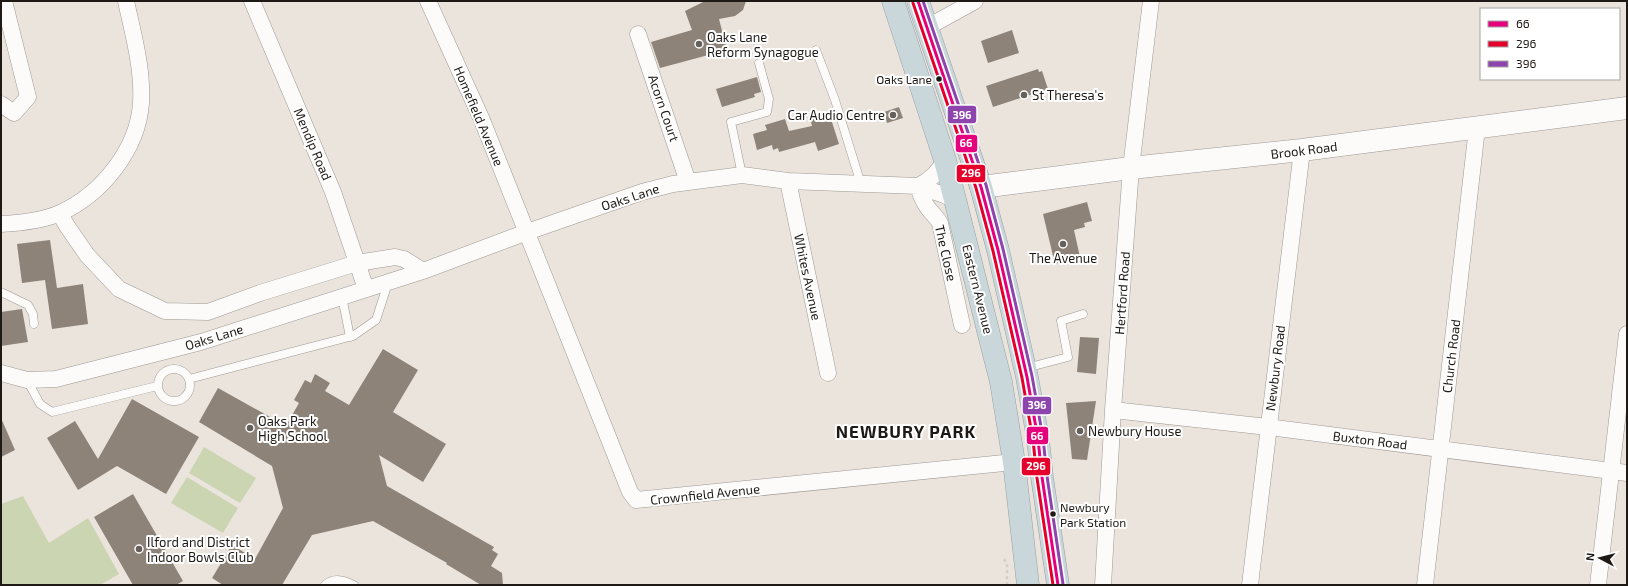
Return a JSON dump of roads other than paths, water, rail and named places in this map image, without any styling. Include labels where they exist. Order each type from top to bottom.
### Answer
[{"type":"highway","name":"Eastern Avenue","points":[[893,1],[945,160],[1001,382],[1014,462],[1028,585]]},
{"type":"highway","points":[[918,1],[981,187],[998,250],[1025,369],[1038,439],[1057,584]]},
{"type":"street","points":[[1,104],[14,113],[28,97],[4,1]]},
{"type":"street","points":[[1,224],[20,223],[60,214],[77,204],[90,195],[113,171],[128,148],[137,125],[141,104],[140,69],[126,1]]},
{"type":"street","name":"Mendip Road","points":[[252,1],[333,192],[366,289]]},
{"type":"street","name":"Homefield Avenue","points":[[428,1],[482,120],[527,232]]},
{"type":"street","points":[[926,28],[975,1]]},
{"type":"street","name":"Hertford Road","points":[[1103,585],[1113,410],[1131,168],[1151,1]]},
{"type":"street","name":"Acorn Court","points":[[638,34],[688,182]]},
{"type":"street","name":"Brook Road","points":[[981,187],[1131,168],[1302,150],[1627,108]]},
{"type":"street","name":"Church Road","points":[[1425,585],[1477,128]]},
{"type":"street","name":"Newbury Road","points":[[1250,585],[1302,150]]},
{"type":"street","points":[[918,186],[930,180],[939,171],[945,160]]},
{"type":"street","name":"Oaks Lane","points":[[1,373],[27,380],[56,379],[201,342],[424,270],[642,192],[688,182],[742,175],[788,181],[918,186],[944,194],[956,200]]},
{"type":"street","name":"Whites Avenue","points":[[788,181],[828,374]]},
{"type":"street","name":"The Close","points":[[918,186],[925,203],[936,215],[940,223],[962,326]]},
{"type":"street","name":"Oaks Lane","points":[[60,214],[87,255],[119,289],[165,311],[208,312],[260,293],[357,263],[395,257],[404,259],[424,270]]},
{"type":"street","name":"Crownfield Avenue","points":[[527,232],[630,492],[636,500],[658,499],[1014,462]]},
{"type":"street","points":[[1598,585],[1620,472],[1627,334]]},
{"type":"street","name":"Buxton Road","points":[[1113,410],[1268,427],[1620,472]]},
{"type":"lane","points":[[816,50],[835,100],[861,184]]},
{"type":"lane","points":[[742,175],[731,122],[767,112],[770,99],[759,63]]},
{"type":"lane","points":[[189,379],[350,336],[376,320],[388,282]]},
{"type":"lane","points":[[1,292],[28,305],[33,314],[34,324]]},
{"type":"lane","points":[[342,297],[350,336]]},
{"type":"lane","points":[[1025,369],[1068,357],[1061,321],[1083,314]]},
{"type":"lane","points":[[173,368],[183,371],[189,379],[189,390],[187,395],[177,401],[166,400],[162,396],[157,386],[163,372],[173,368]]},
{"type":"lane","points":[[27,380],[40,404],[52,412],[157,386]]},
{"type":"lane","points":[[325,585],[335,580],[347,581],[354,585]]},
{"type":"place","name":"Oaks Lane Reform Synagogue","points":[[699,44]]},
{"type":"place","name":"Oaks Lane","points":[[939,79]]},
{"type":"place","name":"St Theresa's","points":[[1024,95]]},
{"type":"place","name":"Car Audio Centre","points":[[893,115]]},
{"type":"place","name":"The Avenue","points":[[1063,244]]},
{"type":"place","name":"Oaks Park High School","points":[[250,428]]},
{"type":"place","name":"Newbury House","points":[[1080,431]]},
{"type":"place","name":"Newbury Park Station","points":[[1053,514]]},
{"type":"place","name":"Ilford and District Indoor Bowls Club","points":[[139,549]]},
{"type":"district","name":"NEWBURY PARK","points":[[906,431]]}]
